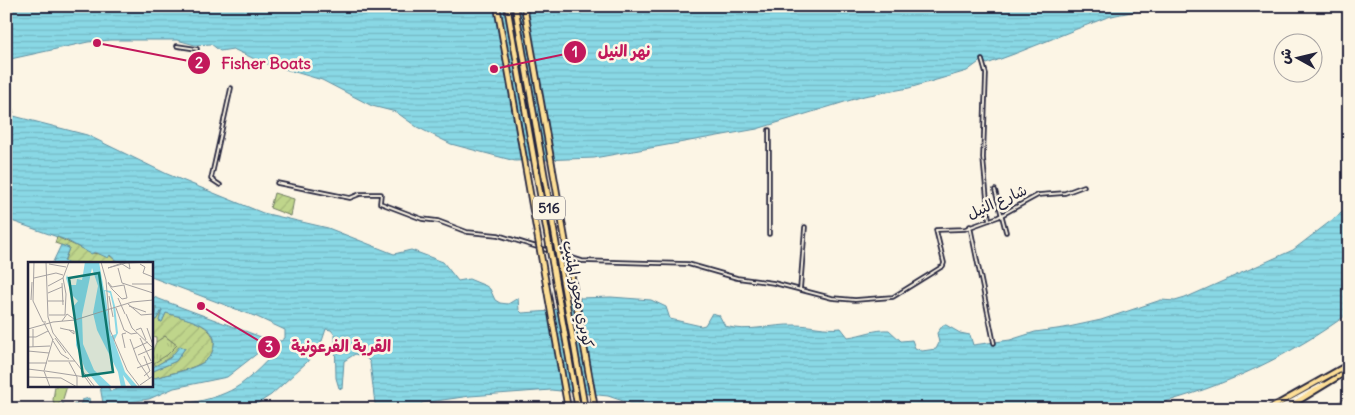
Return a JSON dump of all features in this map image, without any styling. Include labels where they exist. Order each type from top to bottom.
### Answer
[{"type":"highway","name":"كوبري محور المنيب","points":[[497,6],[568,409]]},
{"type":"highway","name":"كوبري محور المنيب","points":[[507,6],[578,409]]},
{"type":"highway","name":"كوبري محور المنيب","points":[[514,6],[586,409]]},
{"type":"highway","name":"كوبري محور المنيب","points":[[524,6],[595,409]]},
{"type":"highway","points":[[1269,409],[1349,364]]},
{"type":"highway","points":[[1285,409],[1349,370]]},
{"type":"main road","points":[[1277,409],[1327,382]]},
{"type":"street","points":[[177,46],[197,48]]},
{"type":"street","points":[[982,60],[986,74],[983,158],[990,220]]},
{"type":"street","points":[[220,185],[211,179],[231,88]]},
{"type":"street","points":[[769,130],[769,234]]},
{"type":"street","points":[[277,183],[350,198],[360,194],[381,194],[380,203],[422,219],[438,221],[468,232],[498,235],[582,262],[688,264],[737,278],[800,290],[805,227]]},
{"type":"street","name":"شارع النيل","points":[[800,290],[816,295],[852,300],[893,297],[943,266],[944,263],[936,230],[961,230],[990,220],[1038,195],[1066,193],[1084,186]]},
{"type":"street","points":[[996,190],[1006,232]]},
{"type":"street","points":[[970,226],[994,342]]},
{"type":"street","points":[[486,409],[490,406],[502,409]]},
{"type":"green space","points":[[6,84],[14,113],[6,112]]},
{"type":"green space","points":[[274,193],[294,199],[291,216],[270,208]]},
{"type":"green space","points":[[57,237],[91,253],[109,255],[118,262],[64,262],[69,248],[55,243]]},
{"type":"green space","points":[[155,307],[157,308],[153,318],[156,320],[162,310],[159,321],[162,322],[166,313],[189,319],[205,327],[214,339],[212,353],[200,364],[152,379],[152,372],[176,361],[185,348],[180,347],[172,356],[156,366],[154,363],[167,355],[177,345],[165,336],[156,342],[156,337],[152,336],[152,314]]},
{"type":"green space","points":[[165,336],[177,345],[160,364],[152,368],[152,352],[157,340]]},
{"type":"green space","points":[[55,388],[66,388],[63,399],[55,408],[53,400]]},
{"type":"water","points":[[6,6],[1145,6],[1136,11],[1105,18],[987,64],[982,60],[967,71],[909,88],[864,96],[757,129],[594,158],[515,161],[451,144],[417,127],[396,112],[372,106],[322,80],[261,62],[233,49],[220,51],[211,44],[195,45],[177,40],[111,40],[88,42],[6,60]]},
{"type":"water","points":[[6,114],[87,135],[167,174],[263,213],[328,228],[394,254],[411,250],[443,262],[458,281],[469,279],[486,286],[490,289],[495,300],[500,303],[508,304],[518,298],[519,310],[522,313],[552,311],[579,298],[611,297],[651,300],[666,307],[670,319],[701,326],[705,325],[712,313],[719,315],[725,326],[743,329],[795,325],[841,328],[848,337],[879,330],[889,330],[901,341],[912,340],[915,348],[922,351],[936,349],[939,343],[937,333],[943,325],[960,333],[970,335],[973,345],[1010,340],[1035,332],[1101,320],[1161,300],[1175,301],[1185,298],[1293,250],[1349,207],[1349,313],[1304,343],[1256,368],[1205,389],[1144,407],[1116,409],[659,409],[645,403],[635,405],[608,396],[551,390],[470,396],[422,403],[419,409],[379,408],[375,404],[370,362],[366,358],[355,354],[344,361],[342,389],[339,388],[336,378],[335,335],[331,330],[326,329],[322,341],[307,362],[271,395],[249,409],[151,409],[197,402],[230,391],[250,377],[277,351],[273,346],[268,345],[227,377],[174,388],[149,399],[123,403],[120,405],[120,409],[104,409],[100,388],[109,388],[110,391],[120,388],[152,388],[152,379],[198,365],[208,359],[213,351],[214,338],[211,332],[198,323],[166,313],[162,322],[159,321],[162,310],[156,320],[152,318],[156,314],[156,306],[152,315],[152,296],[261,337],[281,341],[285,338],[285,330],[257,317],[152,277],[152,262],[118,262],[110,255],[108,258],[95,252],[91,254],[66,240],[6,219]]},
{"type":"water","points":[[61,245],[69,248],[64,261],[66,262],[53,262]]},
{"type":"water","points":[[180,346],[185,348],[176,361],[152,372],[152,367],[170,358]]},
{"type":"water","points":[[89,398],[91,409],[59,409],[63,403],[66,407],[73,407],[74,404],[80,405],[82,400]]},
{"type":"railway","points":[[1327,409],[1349,396]]},
{"type":"place","name":"Fisher Boats","points":[[97,43]]},
{"type":"place","name":"نهر النيل","points":[[494,69]]},
{"type":"place","name":"القرية الفرعونية","points":[[201,306]]}]
